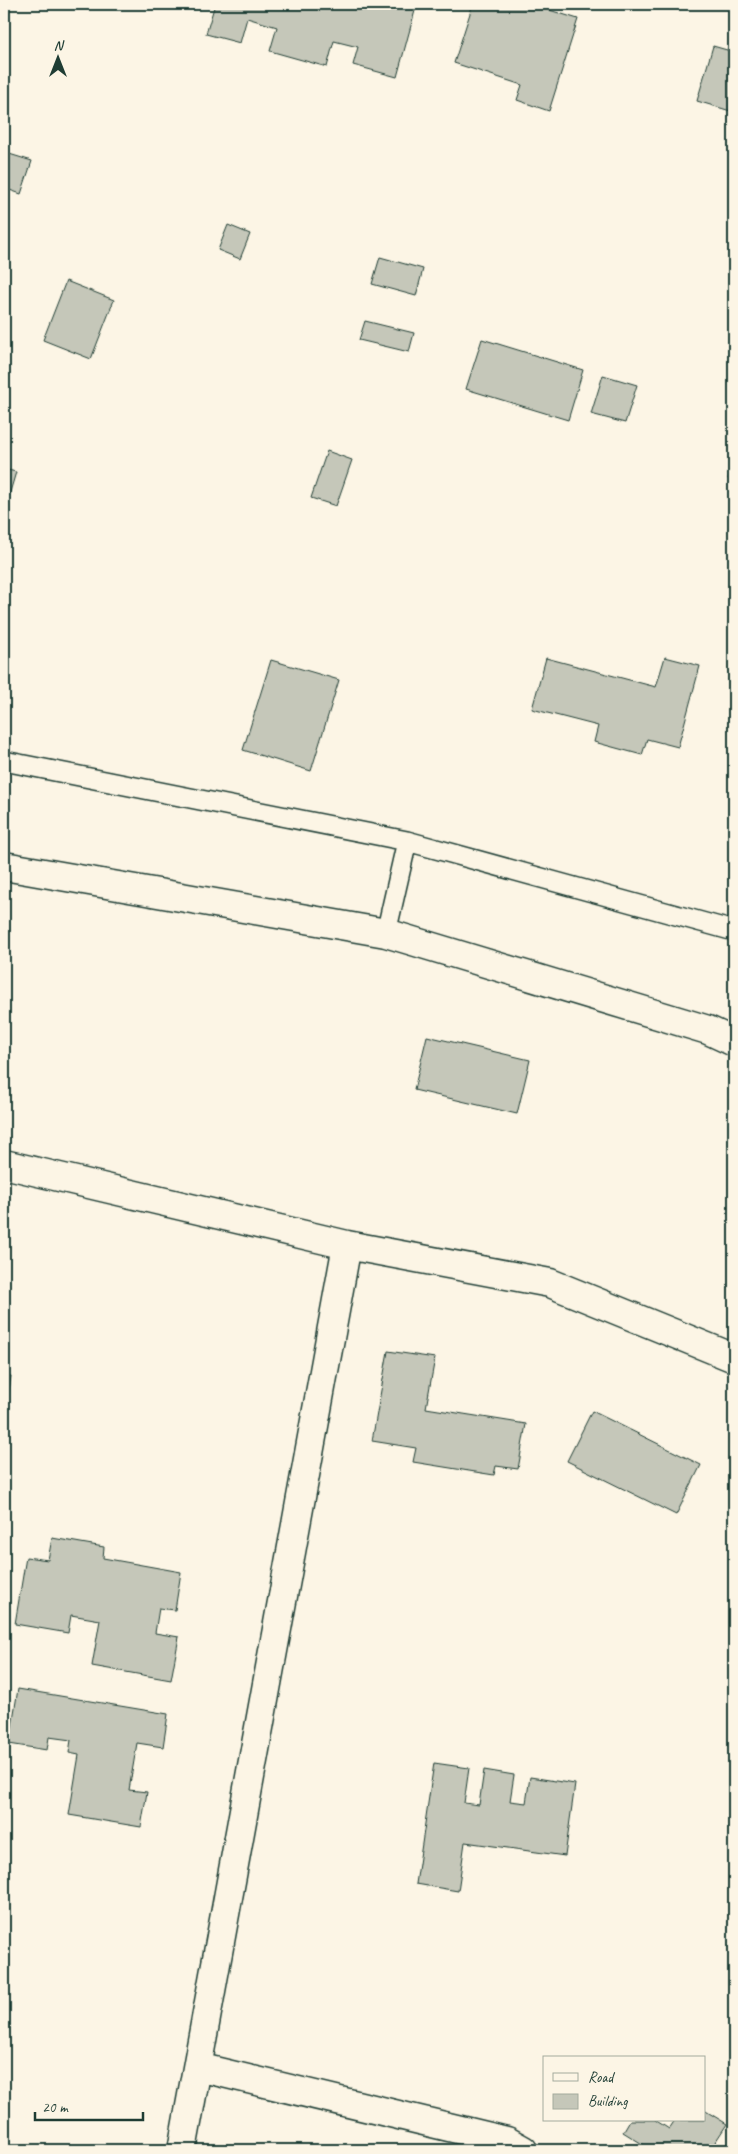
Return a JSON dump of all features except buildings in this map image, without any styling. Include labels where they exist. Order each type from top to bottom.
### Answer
[{"type":"street","points":[[4,866],[386,933],[708,1030],[734,1042]]},
{"type":"street","points":[[4,1164],[347,1245],[550,1283],[734,1358]]},
{"type":"street","points":[[182,2150],[347,1245]]},
{"type":"street","points":[[198,2067],[507,2141],[523,2150]]},
{"type":"lane","points":[[4,761],[407,841],[734,931]]},
{"type":"lane","points":[[386,933],[407,841]]}]
